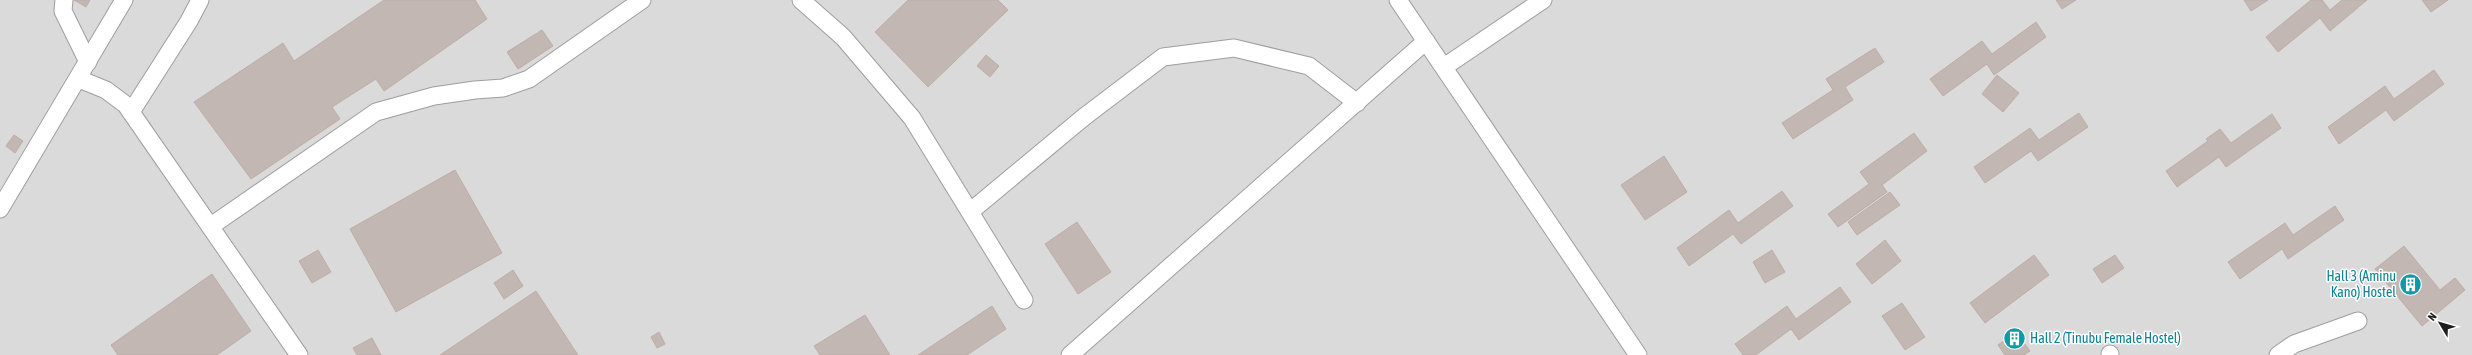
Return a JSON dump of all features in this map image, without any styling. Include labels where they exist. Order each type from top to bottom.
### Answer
[{"type":"street","points":[[64,0],[63,11],[88,62]]},
{"type":"street","points":[[0,209],[79,79],[124,0]]},
{"type":"street","points":[[131,112],[178,40],[200,0]]},
{"type":"street","points":[[211,226],[376,112],[434,96],[475,90],[504,88],[529,80],[642,0]]},
{"type":"street","points":[[801,0],[843,37],[912,118],[971,211],[1024,300]]},
{"type":"street","points":[[1398,0],[1638,355]]},
{"type":"street","points":[[1444,67],[1543,0]]},
{"type":"street","points":[[1070,355],[1426,41]]},
{"type":"street","points":[[971,211],[1084,117],[1163,57],[1234,48],[1309,66],[1357,103]]},
{"type":"street","points":[[79,79],[106,90],[126,105],[299,355]]},
{"type":"street","points":[[2278,355],[2294,344],[2358,321]]},
{"type":"shaded area","points":[[0,0],[2472,0],[2472,355],[0,355]]},
{"type":"building","points":[[74,0],[90,0],[86,7]]},
{"type":"building","points":[[384,0],[475,0],[487,19],[384,91],[376,79],[332,107],[340,119],[251,179],[194,102],[283,43],[294,61]]},
{"type":"building","points":[[908,0],[998,0],[1008,10],[928,87],[875,32]]},
{"type":"building","points":[[2056,0],[2076,0],[2062,9]]},
{"type":"building","points":[[2244,0],[2268,0],[2251,11]]},
{"type":"building","points":[[2311,0],[2322,0],[2330,10],[2342,0],[2367,0],[2330,31],[2320,18],[2278,52],[2266,37]]},
{"type":"building","points":[[2422,0],[2448,0],[2431,12]]},
{"type":"building","points":[[2036,22],[2046,37],[1994,75],[1987,64],[1943,96],[1930,79],[1982,41],[1992,54]]},
{"type":"building","points":[[542,30],[553,46],[518,69],[507,52]]},
{"type":"building","points":[[1875,48],[1884,62],[1845,87],[1853,100],[1793,139],[1782,123],[1833,90],[1826,79]]},
{"type":"building","points":[[986,55],[999,66],[990,77],[977,66]]},
{"type":"building","points":[[2434,70],[2444,84],[2394,121],[2386,110],[2339,144],[2328,127],[2385,86],[2394,99]]},
{"type":"building","points":[[1997,75],[2019,93],[2003,112],[1982,94]]},
{"type":"building","points":[[2079,113],[2088,127],[2038,161],[2031,151],[1985,183],[1974,167],[2030,128],[2039,140]]},
{"type":"building","points":[[2272,114],[2281,128],[2226,167],[2219,157],[2177,187],[2166,171],[2208,141],[2206,139],[2220,129],[2231,143]]},
{"type":"building","points":[[1914,133],[1927,151],[1882,185],[1887,192],[1838,227],[1828,214],[1869,184],[1860,172]]},
{"type":"building","points":[[14,135],[23,141],[15,153],[6,146]]},
{"type":"building","points":[[1664,156],[1687,192],[1645,220],[1621,185]]},
{"type":"building","points":[[455,170],[502,253],[396,312],[350,229]]},
{"type":"building","points":[[1782,191],[1793,206],[1741,244],[1733,234],[1689,266],[1677,248],[1729,210],[1738,223]]},
{"type":"building","points":[[1890,192],[1900,205],[1857,235],[1848,222]]},
{"type":"building","points":[[2335,206],[2344,220],[2288,259],[2282,249],[2240,279],[2228,262],[2285,223],[2293,235]]},
{"type":"building","points":[[1077,222],[1111,272],[1078,294],[1045,244]]},
{"type":"building","points":[[1885,240],[1901,261],[1872,284],[1856,264]]},
{"type":"building","name":"Hall 3 (Aminu Kano) Hostel","points":[[2404,246],[2440,290],[2455,278],[2465,290],[2422,326],[2375,269]]},
{"type":"building","points":[[318,250],[331,272],[312,283],[299,261]]},
{"type":"building","points":[[1772,250],[1785,272],[1765,283],[1753,262]]},
{"type":"building","points":[[2034,255],[2049,275],[1985,323],[1970,303]]},
{"type":"building","points":[[2115,255],[2124,268],[2102,283],[2093,269]]},
{"type":"building","points":[[513,270],[523,286],[504,299],[494,283]]},
{"type":"building","points":[[212,274],[251,331],[217,355],[118,355],[111,345]]},
{"type":"building","points":[[1840,287],[1851,302],[1799,340],[1791,329],[1756,355],[1743,355],[1735,344],[1787,306],[1796,319]]},
{"type":"building","points":[[536,291],[578,355],[440,355]]},
{"type":"building","points":[[1902,303],[1925,337],[1905,350],[1882,316]]},
{"type":"building","points":[[992,306],[1006,329],[967,355],[918,355]]},
{"type":"building","points":[[865,315],[890,355],[820,355],[814,346]]},
{"type":"building","points":[[659,332],[665,344],[657,348],[651,337]]},
{"type":"building","name":"Hall 2 (Tinubu Female Hostel)","points":[[2016,332],[2030,351],[2024,355],[2005,355],[1998,345]]},
{"type":"building","points":[[372,338],[381,355],[357,355],[353,348]]},
{"type":"place","name":"Hall 3 (Aminu Kano) Hostel","points":[[2411,284]]},
{"type":"place","name":"Hall 2 (Tinubu Female Hostel)","points":[[2014,338]]}]
